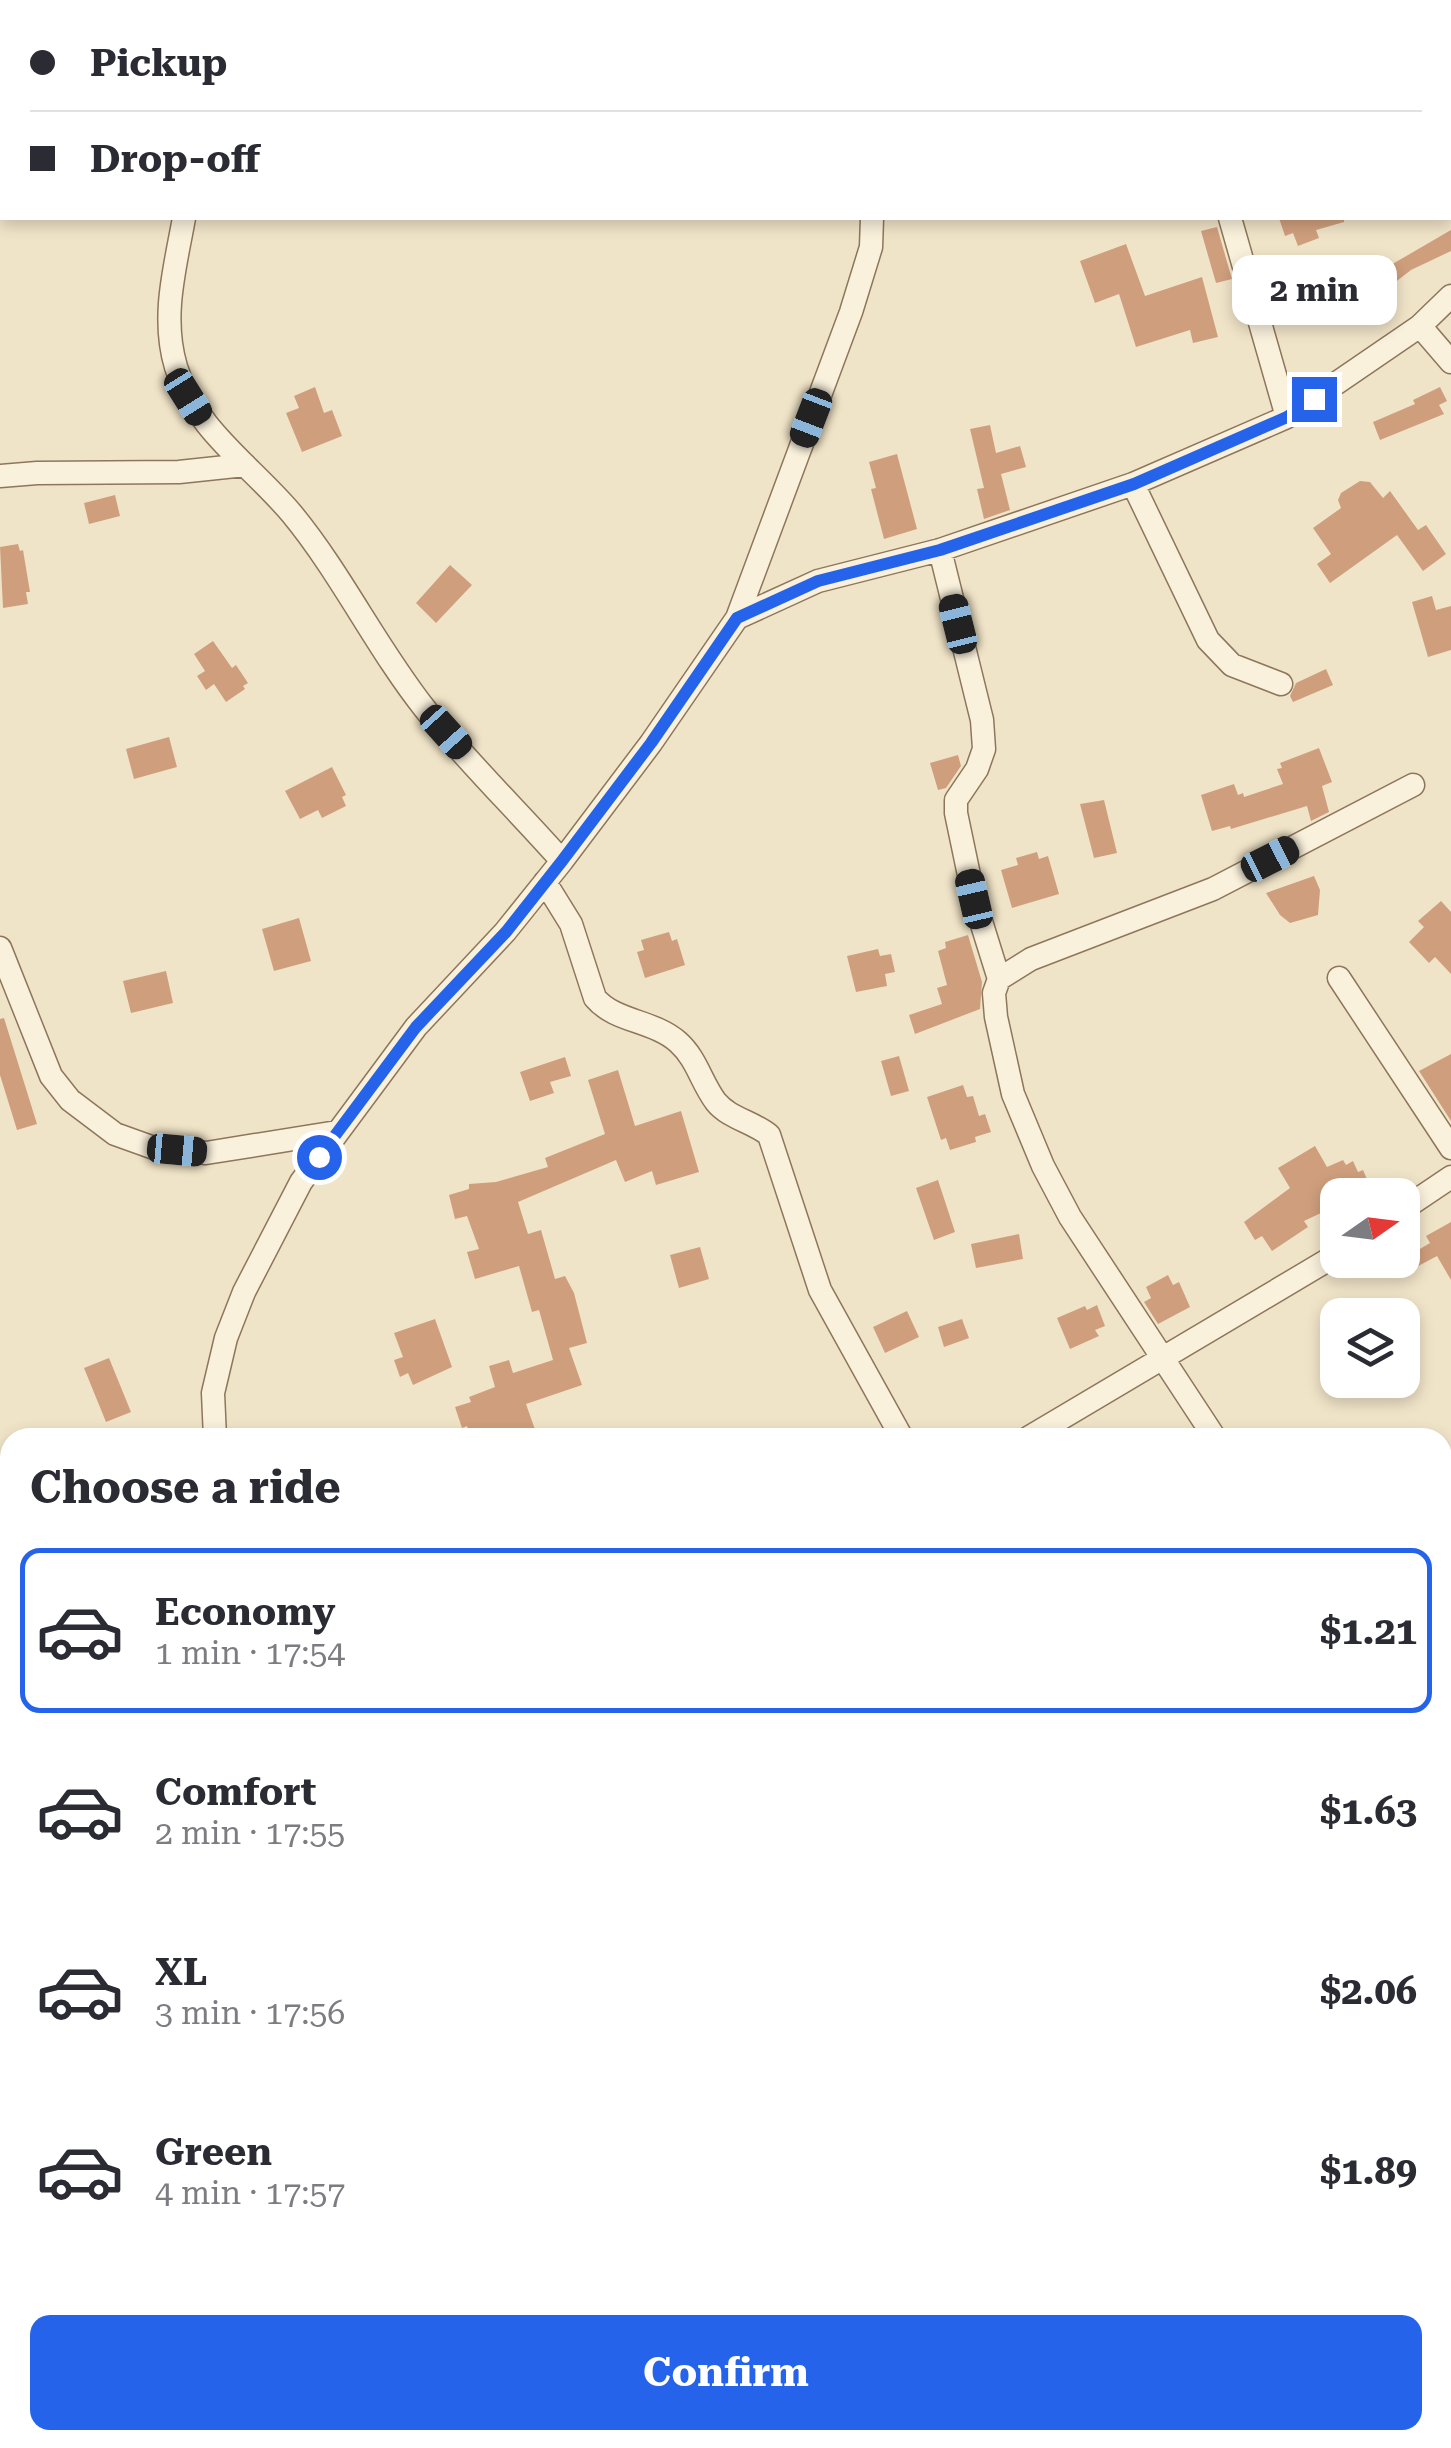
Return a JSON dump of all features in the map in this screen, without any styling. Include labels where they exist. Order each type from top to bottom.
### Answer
[{"type":"street","points":[[184,220],[169,304],[169,340],[188,397],[204,424],[290,512],[338,573],[424,708],[562,861]]},
{"type":"street","points":[[215,1428],[213,1392],[226,1338],[244,1292],[301,1182],[416,1027],[506,932],[562,861],[651,743],[737,618],[851,312],[870,247],[872,220]]},
{"type":"street","points":[[1231,220],[1287,417]]},
{"type":"street","points":[[737,618],[818,581],[940,550],[1134,484],[1287,417],[1420,326],[1451,296]]},
{"type":"street","points":[[1420,326],[1451,362]]},
{"type":"street","points":[[0,476],[179,472],[245,465]]},
{"type":"street","points":[[1134,484],[1219,656],[1281,684]]},
{"type":"street","points":[[940,550],[982,720],[984,749],[977,769],[956,800],[956,812],[974,899],[999,979],[994,993],[996,1017],[1012,1094],[1070,1217],[1209,1428]]},
{"type":"street","points":[[999,979],[1031,959],[1213,889],[1413,786]]},
{"type":"street","points":[[545,882],[571,924],[595,998],[602,1008],[645,1022],[677,1041],[699,1068],[716,1102],[726,1112],[755,1124],[769,1135],[820,1290],[896,1428]]},
{"type":"street","points":[[0,948],[51,1076],[70,1100],[114,1134],[154,1148],[206,1153],[337,1132]]},
{"type":"street","points":[[1339,978],[1451,1148]]},
{"type":"street","points":[[1420,1198],[1451,1177]]},
{"type":"street","points":[[1044,1428],[1320,1264]]},
{"type":"building","points":[[1280,220],[1344,220],[1316,230],[1319,238],[1298,246],[1293,233],[1285,236]]},
{"type":"building","points":[[1217,227],[1232,279],[1216,283],[1201,231]]},
{"type":"building","points":[[1451,230],[1451,251],[1411,270],[1362,308],[1351,294],[1377,273]]},
{"type":"building","points":[[1126,244],[1145,296],[1202,277],[1218,337],[1193,343],[1190,330],[1136,347],[1119,294],[1095,303],[1080,261]]},
{"type":"building","points":[[315,387],[324,413],[332,410],[342,436],[302,452],[286,413],[299,408],[294,396]]},
{"type":"building","points":[[1440,387],[1447,401],[1439,405],[1444,414],[1380,440],[1373,422],[1415,404],[1413,400]]},
{"type":"building","points":[[990,425],[996,453],[1020,446],[1026,467],[1001,474],[1010,510],[984,519],[977,489],[984,488],[970,429]]},
{"type":"building","points":[[897,454],[917,529],[884,539],[871,489],[876,488],[869,462]]},
{"type":"building","points":[[1360,481],[1370,482],[1383,498],[1390,491],[1418,530],[1426,525],[1446,554],[1423,571],[1397,535],[1330,583],[1317,564],[1331,554],[1313,528],[1341,508],[1341,493]]},
{"type":"building","points":[[115,495],[120,516],[89,524],[84,503]]},
{"type":"building","points":[[18,544],[23,550],[30,592],[26,592],[28,604],[3,608],[0,547]]},
{"type":"building","points":[[450,565],[472,585],[436,623],[416,603]]},
{"type":"building","points":[[1432,596],[1436,610],[1451,606],[1451,650],[1428,657],[1412,602]]},
{"type":"building","points":[[213,641],[248,683],[226,702],[214,684],[206,690],[197,676],[205,671],[194,654]]},
{"type":"building","points":[[1326,669],[1333,685],[1293,702],[1290,696],[1296,683]]},
{"type":"building","points":[[169,737],[177,767],[134,779],[126,749]]},
{"type":"building","points":[[1319,748],[1332,782],[1322,786],[1329,812],[1311,821],[1307,806],[1212,831],[1201,795],[1234,784],[1238,795],[1243,793],[1244,797],[1283,784],[1277,769],[1282,768],[1280,763]]},
{"type":"building","points":[[958,755],[961,766],[946,788],[938,790],[930,763]]},
{"type":"building","points":[[332,767],[346,795],[342,797],[346,806],[322,818],[318,810],[300,819],[285,791]]},
{"type":"building","points":[[1104,800],[1117,853],[1094,858],[1080,804]]},
{"type":"building","points":[[1037,852],[1039,859],[1048,856],[1059,894],[1012,908],[1001,870],[1018,865],[1016,858]]},
{"type":"building","points":[[1314,876],[1320,890],[1318,915],[1290,923],[1266,893]]},
{"type":"building","points":[[1441,901],[1451,912],[1451,974],[1435,957],[1429,963],[1409,942],[1424,927],[1418,921]]},
{"type":"building","points":[[299,918],[311,961],[274,971],[262,929]]},
{"type":"building","points":[[669,932],[672,941],[677,939],[685,965],[645,978],[637,952],[644,950],[641,940]]},
{"type":"building","points":[[968,935],[982,982],[980,1009],[915,1034],[909,1015],[942,1004],[937,988],[947,985],[938,951],[946,948],[945,942]]},
{"type":"building","points":[[878,949],[880,956],[891,954],[895,972],[885,974],[887,986],[856,992],[847,956]]},
{"type":"building","points":[[166,971],[173,1003],[131,1013],[123,981]]},
{"type":"building","points":[[4,1018],[37,1124],[17,1130],[0,1075],[0,1019]]},
{"type":"building","points":[[1451,1054],[1451,1121],[1419,1071]]},
{"type":"building","points":[[899,1056],[909,1091],[891,1096],[881,1061]]},
{"type":"building","points":[[565,1057],[571,1076],[550,1082],[554,1093],[530,1101],[520,1072]]},
{"type":"building","points":[[618,1070],[635,1126],[681,1111],[699,1172],[656,1185],[652,1171],[625,1182],[616,1160],[518,1202],[528,1234],[541,1230],[555,1279],[565,1276],[574,1293],[587,1343],[569,1348],[582,1385],[526,1404],[534,1428],[462,1428],[455,1407],[495,1387],[489,1366],[509,1360],[513,1373],[553,1360],[539,1310],[532,1312],[519,1266],[475,1279],[467,1252],[479,1249],[467,1216],[455,1219],[449,1195],[469,1189],[469,1184],[496,1182],[548,1167],[545,1158],[605,1134],[588,1080]]},
{"type":"building","points":[[963,1085],[967,1097],[973,1096],[979,1116],[985,1114],[991,1132],[975,1137],[976,1142],[950,1150],[946,1138],[941,1140],[927,1097]]},
{"type":"building","points":[[1315,1146],[1327,1167],[1343,1160],[1346,1165],[1353,1161],[1367,1178],[1320,1178],[1320,1213],[1304,1221],[1308,1227],[1272,1251],[1262,1236],[1255,1240],[1244,1222],[1290,1188],[1278,1168]]},
{"type":"building","points":[[938,1180],[955,1232],[934,1240],[916,1188]]},
{"type":"building","points":[[1451,1222],[1451,1280],[1437,1256],[1420,1265],[1420,1249],[1430,1243],[1426,1236]]},
{"type":"building","points":[[1019,1234],[1023,1259],[976,1268],[971,1244]]},
{"type":"building","points":[[700,1247],[709,1279],[679,1288],[670,1255]]},
{"type":"building","points":[[1168,1275],[1173,1285],[1179,1282],[1190,1307],[1158,1324],[1144,1302],[1151,1298],[1146,1287]]},
{"type":"building","points":[[1097,1305],[1105,1326],[1095,1330],[1099,1336],[1070,1349],[1057,1318]]},
{"type":"building","points":[[907,1311],[919,1337],[885,1353],[873,1327]]},
{"type":"building","points":[[435,1319],[452,1367],[413,1385],[408,1373],[400,1377],[394,1360],[403,1357],[394,1333]]},
{"type":"building","points":[[962,1319],[969,1338],[944,1347],[938,1327]]},
{"type":"building","points":[[109,1358],[131,1412],[106,1422],[84,1368]]},
{"type":"route","points":[[319,1157],[416,1027],[506,932],[562,861],[651,743],[737,618],[818,581],[940,550],[1134,484],[1287,417],[1314,399]]}]
